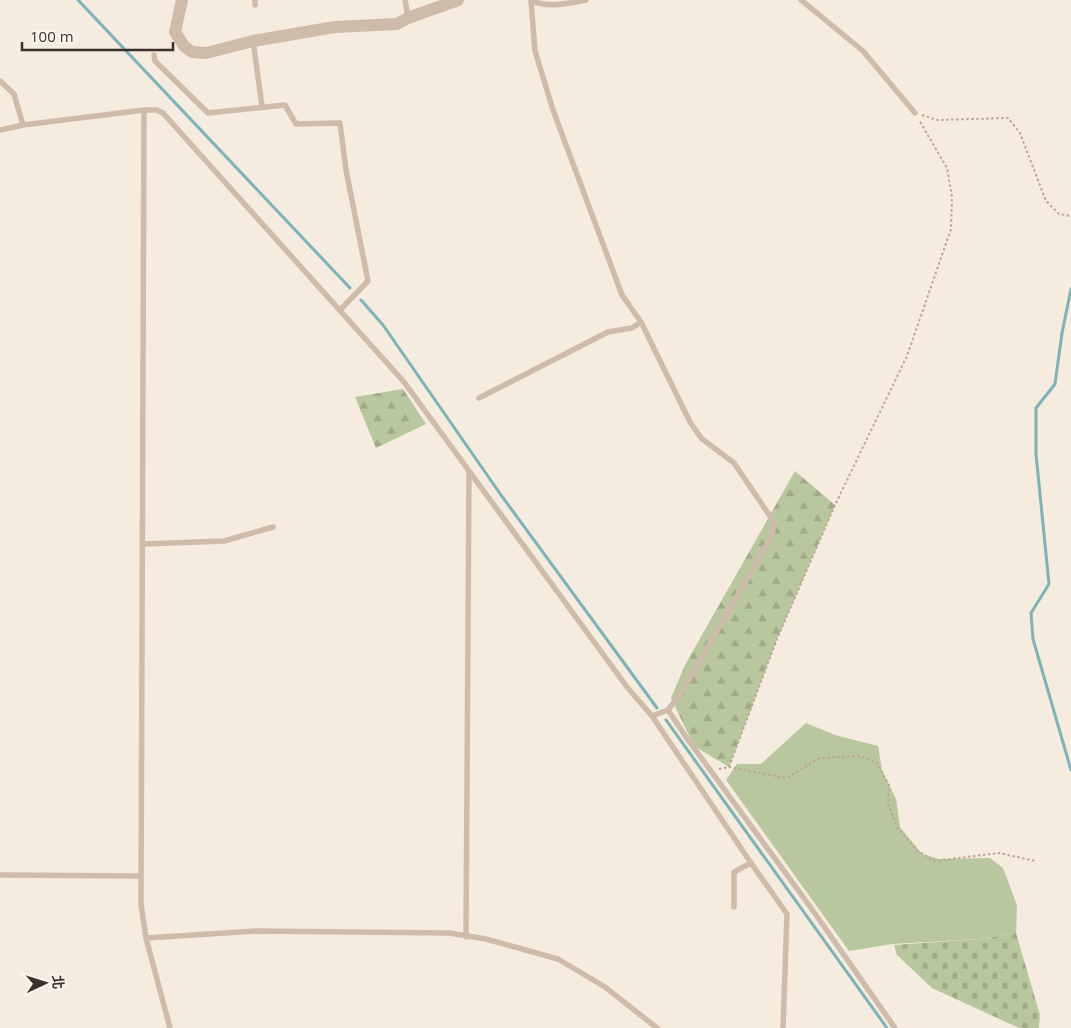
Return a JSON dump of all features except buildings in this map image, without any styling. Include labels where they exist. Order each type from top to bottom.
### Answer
[{"type":"street","points":[[182,0],[175,32],[184,46],[192,52],[206,53],[253,41],[336,27],[397,24],[408,18],[458,0]]},
{"type":"lane","points":[[405,0],[408,18]]},
{"type":"lane","points":[[586,0],[553,5],[531,0],[535,51],[553,110],[622,295],[641,322],[690,422],[701,438],[734,462],[774,522],[772,536],[692,676],[668,710],[652,716]]},
{"type":"lane","points":[[801,0],[863,52],[915,113]]},
{"type":"lane","points":[[253,41],[262,106]]},
{"type":"lane","points":[[154,55],[155,61],[208,114],[262,106],[285,105],[296,124],[340,123],[346,170],[368,281],[341,309]]},
{"type":"lane","points":[[0,81],[14,94],[23,125]]},
{"type":"lane","points":[[144,110],[141,904],[146,938],[170,1028]]},
{"type":"lane","points":[[0,130],[23,125],[144,110],[157,110],[163,113],[341,309],[404,382],[627,688],[652,716],[786,914],[783,1028]]},
{"type":"lane","points":[[479,398],[608,332],[632,328],[641,322]]},
{"type":"lane","points":[[466,937],[469,473]]},
{"type":"lane","points":[[143,544],[224,541],[273,527]]},
{"type":"lane","points":[[668,710],[895,1028]]},
{"type":"lane","points":[[734,907],[734,872],[751,863]]},
{"type":"lane","points":[[0,875],[141,876]]},
{"type":"lane","points":[[146,938],[256,931],[449,933],[486,939],[558,959],[605,988],[657,1028]]},
{"type":"path","points":[[915,113],[937,120],[1008,118],[1020,133],[1046,201],[1059,214],[1071,216]]},
{"type":"path","points":[[729,767],[777,639],[836,505],[907,356],[951,230],[952,197],[947,168],[915,113]]},
{"type":"path","points":[[710,770],[729,767],[786,778],[820,758],[860,756],[876,762],[889,785],[888,804],[898,829],[918,851],[934,861],[999,853],[1035,861]]},
{"type":"green space","points":[[403,389],[426,424],[376,448],[355,397]]},
{"type":"green space","points":[[795,471],[835,505],[777,639],[729,767],[694,746],[671,698],[685,665]]},
{"type":"green space","points":[[806,723],[835,735],[878,746],[882,770],[896,799],[900,827],[922,854],[939,859],[990,858],[1003,868],[1017,905],[1016,933],[980,939],[892,944],[849,951],[726,780],[737,764],[761,764]]},
{"type":"green space","points":[[1016,933],[1040,1015],[1039,1028],[1019,1028],[932,988],[897,955],[894,945],[980,939]]},
{"type":"waterway","points":[[78,0],[350,288]]},
{"type":"waterway","points":[[1071,289],[1062,333],[1055,384],[1036,408],[1036,454],[1049,584],[1031,613],[1033,639],[1071,770]]},
{"type":"waterway","points":[[361,300],[383,325],[501,495],[657,708]]},
{"type":"waterway","points":[[666,720],[887,1028]]}]
